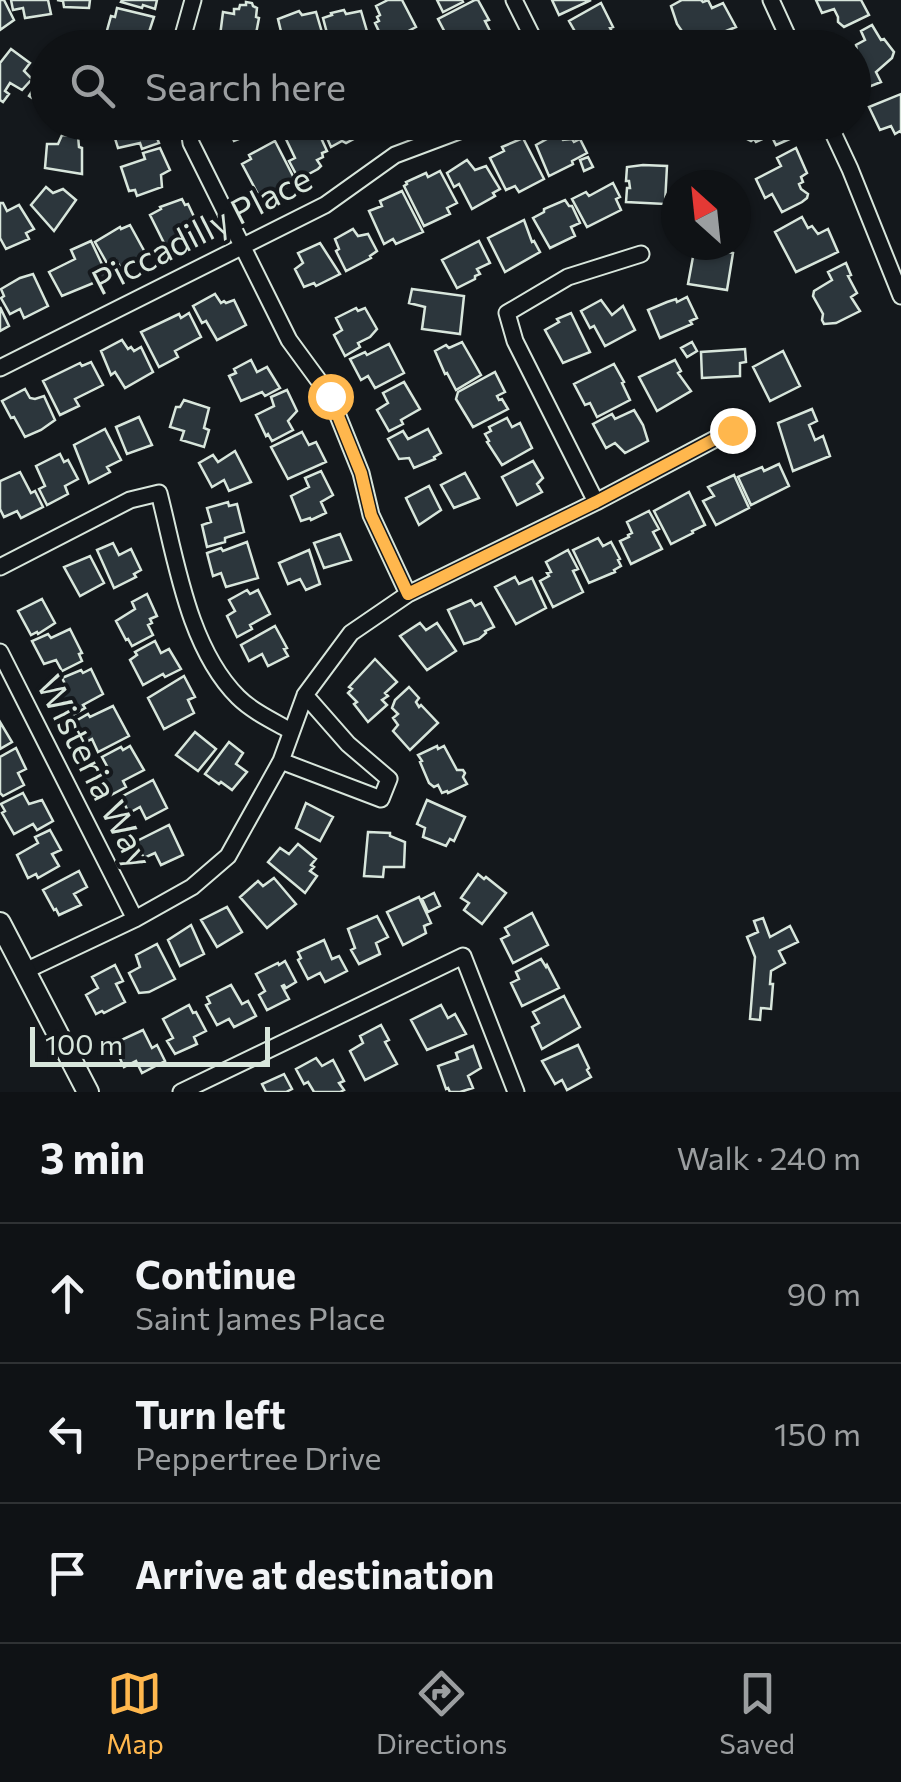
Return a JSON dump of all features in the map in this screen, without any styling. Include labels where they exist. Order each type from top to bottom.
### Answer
[{"type":"street","points":[[185,30],[194,0]]},
{"type":"street","points":[[514,0],[529,30]]},
{"type":"street","points":[[771,0],[785,30]]},
{"type":"street","points":[[191,140],[289,340],[330,396],[361,473],[371,515],[408,594]]},
{"type":"street","name":"Piccadilly Place","points":[[0,368],[325,204],[396,155],[436,140]]},
{"type":"street","points":[[836,140],[901,296]]},
{"type":"street","points":[[596,502],[515,341],[507,313],[568,277],[641,254]]},
{"type":"street","points":[[25,971],[192,886],[228,856],[281,761],[306,695],[350,633],[408,594],[732,430]]},
{"type":"street","points":[[0,567],[130,500],[159,493],[188,606],[208,657],[238,698],[291,731]]},
{"type":"street","name":"Wisteria Way","points":[[0,652],[135,918]]},
{"type":"street","points":[[281,761],[382,799],[389,779],[348,744],[306,695]]},
{"type":"street","points":[[0,923],[88,1092]]},
{"type":"street","points":[[181,1092],[463,956],[516,1092]]},
{"type":"building","points":[[0,0],[4,0],[14,20],[0,30]]},
{"type":"building","points":[[11,0],[48,0],[51,14],[25,18],[23,8],[13,10]]},
{"type":"building","points":[[57,0],[90,0],[89,8],[64,7],[63,1]]},
{"type":"building","points":[[122,0],[157,0],[155,9]]},
{"type":"building","points":[[388,0],[402,0],[416,27],[378,30],[375,23],[380,15],[376,6]]},
{"type":"building","points":[[437,0],[462,0],[463,2],[443,12]]},
{"type":"building","points":[[478,0],[489,20],[485,21],[490,30],[444,30],[438,19]]},
{"type":"building","points":[[552,0],[591,0],[559,15]]},
{"type":"building","points":[[682,0],[708,0],[712,8],[723,3],[736,27],[681,30],[671,6]]},
{"type":"building","points":[[816,0],[861,0],[869,15],[844,27],[834,9],[822,13]]},
{"type":"building","points":[[252,3],[257,8],[257,30],[221,30],[223,12],[234,14],[234,9]]},
{"type":"building","points":[[601,3],[613,27],[574,30],[569,21]]},
{"type":"building","points":[[117,8],[154,17],[150,30],[107,30],[111,16],[115,17]]},
{"type":"building","points":[[299,11],[302,15],[316,12],[321,30],[281,30],[278,19]]},
{"type":"building","points":[[361,11],[367,30],[326,30],[323,18],[331,13]]},
{"type":"building","points":[[872,25],[894,52],[876,72],[881,82],[871,86],[871,30],[863,30]]},
{"type":"building","points":[[11,49],[30,63],[24,71],[30,81],[22,90],[10,83],[3,102],[0,100],[0,63]]},
{"type":"building","points":[[901,94],[901,132],[895,134],[891,126],[880,130],[871,106]]},
{"type":"building","points":[[60,140],[78,140],[82,174],[45,168],[47,144],[58,144]]},
{"type":"building","points":[[116,140],[159,143],[142,149],[140,143],[118,148]]},
{"type":"building","points":[[286,140],[322,140],[327,151],[317,160],[321,166],[305,176],[297,176],[289,161],[295,158]]},
{"type":"building","points":[[328,140],[352,140],[342,141],[331,147]]},
{"type":"building","points":[[524,140],[544,179],[519,192],[515,186],[506,190],[490,158],[504,151],[502,147]]},
{"type":"building","points":[[545,140],[580,140],[587,153],[549,176],[536,145]]},
{"type":"building","points":[[275,141],[296,182],[274,194],[271,189],[259,196],[242,164],[251,159],[249,155]]},
{"type":"building","points":[[160,148],[170,170],[161,175],[162,187],[137,196],[135,190],[129,191],[121,167],[145,159],[143,153]]},
{"type":"building","points":[[796,148],[807,173],[799,184],[808,194],[802,202],[782,212],[772,194],[765,198],[756,179],[781,166],[777,158]]},
{"type":"building","points":[[588,157],[593,167],[584,171],[580,160]]},
{"type":"building","points":[[467,160],[475,170],[486,166],[500,189],[472,209],[459,184],[454,187],[447,173]]},
{"type":"building","points":[[667,166],[667,170],[661,170],[661,204],[626,202],[630,188],[627,167]]},
{"type":"building","points":[[440,171],[457,203],[447,208],[450,214],[424,226],[404,186],[426,173],[428,177]]},
{"type":"building","points":[[613,183],[621,210],[587,227],[572,199],[586,192],[589,196]]},
{"type":"building","points":[[46,187],[53,193],[63,189],[76,200],[54,231],[31,205]]},
{"type":"building","points":[[402,191],[423,232],[396,244],[393,239],[384,244],[369,211]]},
{"type":"building","points":[[182,199],[196,221],[187,226],[192,235],[166,247],[150,215]]},
{"type":"building","points":[[565,200],[580,223],[571,227],[575,236],[550,248],[533,218]]},
{"type":"building","points":[[0,203],[7,211],[19,205],[34,229],[26,233],[29,239],[6,249],[0,238]]},
{"type":"building","points":[[802,217],[808,228],[812,226],[818,234],[828,229],[838,252],[796,272],[775,232]]},
{"type":"building","points":[[524,220],[540,252],[505,272],[488,238]]},
{"type":"building","points":[[130,225],[147,256],[122,270],[116,260],[108,265],[95,242]]},
{"type":"building","points":[[353,229],[358,236],[368,234],[377,251],[346,271],[335,239]]},
{"type":"building","points":[[91,241],[108,277],[62,296],[49,272],[75,259],[71,250]]},
{"type":"building","points":[[479,241],[490,263],[477,269],[480,274],[475,279],[457,288],[442,260]]},
{"type":"building","points":[[320,243],[340,274],[316,286],[314,283],[304,287],[295,269],[303,263],[298,253]]},
{"type":"building","points":[[692,260],[732,260],[727,290],[688,284]]},
{"type":"building","points":[[846,263],[857,293],[851,297],[860,311],[836,323],[824,324],[814,291],[832,280],[828,272]]},
{"type":"building","points":[[33,274],[48,306],[24,318],[20,309],[10,314],[1,298],[1,289]]},
{"type":"building","points":[[412,289],[464,296],[460,334],[422,329],[425,307],[409,303]]},
{"type":"building","points":[[215,294],[221,303],[234,300],[246,325],[217,340],[193,306]]},
{"type":"building","points":[[687,297],[697,318],[660,338],[648,310]]},
{"type":"building","points":[[601,300],[612,315],[623,306],[635,330],[605,346],[581,311]]},
{"type":"building","points":[[0,307],[9,326],[0,331]]},
{"type":"building","points":[[365,308],[377,329],[345,356],[334,335],[342,330],[336,318]]},
{"type":"building","points":[[189,313],[201,337],[175,351],[178,357],[159,367],[141,332]]},
{"type":"building","points":[[571,313],[590,352],[563,363],[545,330]]},
{"type":"building","points":[[122,340],[128,349],[141,347],[153,372],[125,388],[115,372],[111,375],[101,351]]},
{"type":"building","points":[[462,342],[481,375],[456,390],[435,351]]},
{"type":"building","points":[[692,342],[697,351],[687,357],[681,348]]},
{"type":"building","points":[[389,344],[404,373],[375,388],[368,376],[361,380],[350,359]]},
{"type":"building","points":[[745,349],[746,362],[740,363],[740,376],[702,378],[701,352]]},
{"type":"building","points":[[783,351],[800,386],[770,401],[753,367]]},
{"type":"building","points":[[251,360],[257,372],[267,367],[280,388],[241,401],[229,376]]},
{"type":"building","points":[[675,360],[681,371],[678,373],[691,391],[657,411],[639,377]]},
{"type":"building","points":[[91,362],[103,385],[75,399],[79,406],[60,415],[43,381],[80,363],[82,366]]},
{"type":"building","points":[[614,364],[630,400],[597,417],[574,384]]},
{"type":"building","points":[[495,372],[505,392],[497,396],[508,409],[473,427],[456,399],[458,392]]},
{"type":"building","points":[[404,382],[420,409],[389,431],[377,410],[388,403],[383,393]]},
{"type":"building","points":[[25,389],[30,398],[44,396],[55,420],[25,437],[2,401]]},
{"type":"building","points":[[287,390],[297,411],[288,421],[293,430],[272,441],[256,415],[274,406],[271,397]]},
{"type":"building","points":[[184,400],[209,408],[204,447],[181,440],[184,431],[170,427],[176,407]]},
{"type":"building","points":[[812,409],[817,421],[809,425],[815,440],[823,436],[830,456],[793,471],[778,423]]},
{"type":"building","points":[[634,410],[648,441],[625,453],[615,443],[606,448],[593,424],[612,414],[615,419]]},
{"type":"building","points":[[139,417],[152,445],[127,454],[116,427]]},
{"type":"building","points":[[507,418],[512,427],[520,423],[532,448],[502,465],[485,434],[491,431],[489,427]]},
{"type":"building","points":[[105,429],[121,460],[107,467],[110,472],[89,483],[74,445]]},
{"type":"building","points":[[428,429],[441,453],[414,468],[409,458],[399,459],[388,439],[403,431],[408,439]]},
{"type":"building","points":[[302,432],[309,445],[316,442],[326,462],[288,479],[271,447]]},
{"type":"building","points":[[235,451],[251,482],[229,491],[224,480],[212,487],[199,463],[213,455],[218,462]]},
{"type":"building","points":[[60,454],[78,479],[65,486],[68,494],[47,505],[39,489],[45,486],[36,466]]},
{"type":"building","points":[[533,461],[543,478],[537,484],[542,492],[517,505],[502,477]]},
{"type":"building","points":[[779,464],[789,486],[751,505],[738,477]]},
{"type":"building","points":[[321,471],[333,495],[321,502],[326,513],[301,521],[291,496],[309,487],[305,478]]},
{"type":"building","points":[[20,472],[43,507],[21,518],[17,511],[4,517],[0,509],[0,481]]},
{"type":"building","points":[[465,473],[479,498],[454,508],[441,485]]},
{"type":"building","points":[[734,475],[749,508],[716,525],[703,501],[714,496],[708,487]]},
{"type":"building","points":[[429,486],[441,510],[419,525],[406,498]]},
{"type":"building","points":[[689,492],[705,525],[671,544],[654,511]]},
{"type":"building","points":[[228,502],[229,506],[237,504],[244,532],[207,547],[202,525],[211,522],[207,508]]},
{"type":"building","points":[[649,511],[659,529],[653,532],[662,549],[631,564],[620,541],[632,533],[627,522]]},
{"type":"building","points":[[340,534],[351,560],[324,568],[314,543]]},
{"type":"building","points":[[598,538],[603,546],[611,542],[621,566],[589,583],[573,550]]},
{"type":"building","points":[[247,542],[258,578],[226,587],[221,573],[213,576],[207,553]]},
{"type":"building","points":[[113,543],[119,555],[131,549],[141,570],[134,574],[136,577],[114,588],[97,550]]},
{"type":"building","points":[[309,550],[320,584],[306,590],[300,579],[288,584],[279,563]]},
{"type":"building","points":[[568,550],[578,569],[573,571],[583,592],[553,607],[540,581],[551,572],[546,562]]},
{"type":"building","points":[[90,556],[104,583],[80,596],[64,567]]},
{"type":"building","points":[[515,577],[519,584],[532,578],[546,608],[516,624],[495,587]]},
{"type":"building","points":[[247,590],[250,594],[258,590],[270,614],[237,637],[227,616],[235,611],[229,600]]},
{"type":"building","points":[[147,594],[157,616],[148,625],[153,635],[132,646],[116,621],[135,609],[132,602]]},
{"type":"building","points":[[42,599],[55,623],[31,635],[18,611]]},
{"type":"building","points":[[471,600],[475,606],[481,603],[494,627],[479,639],[464,644],[448,610]]},
{"type":"building","points":[[420,623],[426,630],[437,623],[456,651],[427,670],[400,636]]},
{"type":"building","points":[[275,626],[288,656],[268,666],[262,654],[249,661],[241,645]]},
{"type":"building","points":[[70,629],[82,661],[62,671],[56,660],[44,664],[32,641]]},
{"type":"building","points":[[155,641],[161,653],[169,649],[181,669],[143,685],[130,660],[137,655],[135,652]]},
{"type":"building","points":[[375,659],[397,682],[385,693],[388,696],[382,700],[387,705],[368,722],[348,693]]},
{"type":"building","points":[[91,669],[103,694],[71,716],[60,695],[68,690],[62,678]]},
{"type":"building","points":[[184,676],[195,697],[188,700],[194,713],[164,729],[148,698]]},
{"type":"building","points":[[409,687],[419,698],[419,707],[438,723],[410,750],[393,731],[398,725],[393,718],[398,714],[392,708]]},
{"type":"building","points":[[113,706],[129,736],[98,752],[92,739],[84,743],[74,722]]},
{"type":"building","points":[[0,722],[12,742],[0,749]]},
{"type":"building","points":[[195,732],[216,749],[198,771],[176,755]]},
{"type":"building","points":[[229,742],[243,753],[236,764],[247,772],[232,790],[205,774]]},
{"type":"building","points":[[130,746],[144,770],[123,781],[126,787],[111,795],[100,773],[108,768],[102,757]]},
{"type":"building","points":[[444,746],[457,770],[463,770],[467,784],[442,793],[438,785],[429,783],[418,755]]},
{"type":"building","points":[[16,748],[26,769],[18,773],[24,785],[3,796],[0,757]]},
{"type":"building","points":[[153,780],[167,808],[146,819],[140,807],[129,813],[121,797]]},
{"type":"building","points":[[23,793],[29,804],[42,800],[53,821],[37,830],[33,824],[14,834],[1,804]]},
{"type":"building","points":[[427,800],[465,817],[454,841],[450,839],[446,846],[423,837],[425,828],[417,824]]},
{"type":"building","points":[[306,803],[333,817],[320,841],[296,828]]},
{"type":"building","points":[[169,825],[183,855],[161,865],[155,853],[144,858],[135,842]]},
{"type":"building","points":[[50,830],[61,850],[52,854],[59,866],[38,878],[36,874],[28,878],[17,855],[38,843],[35,837]]},
{"type":"building","points":[[368,832],[390,833],[405,842],[404,867],[384,867],[383,877],[364,876]]},
{"type":"building","points":[[298,844],[316,859],[310,871],[317,876],[305,893],[268,862],[280,848],[289,854]]},
{"type":"building","points":[[79,871],[87,887],[74,894],[81,905],[59,915],[43,890]]},
{"type":"building","points":[[478,874],[506,893],[482,924],[464,910],[469,903],[461,898]]},
{"type":"building","points":[[274,878],[296,904],[267,928],[240,897],[258,881],[263,886]]},
{"type":"building","points":[[434,893],[440,906],[428,912],[422,899]]},
{"type":"building","points":[[419,897],[431,923],[424,926],[426,933],[403,945],[387,912]]},
{"type":"building","points":[[227,907],[242,932],[217,947],[201,920]]},
{"type":"building","points":[[532,913],[548,945],[513,963],[501,939],[509,935],[505,928]]},
{"type":"building","points":[[377,916],[388,937],[376,943],[380,954],[359,964],[351,950],[355,948],[348,929]]},
{"type":"building","points":[[763,918],[770,937],[790,926],[798,942],[779,951],[785,963],[771,971],[771,1009],[761,1008],[760,1020],[750,1019],[755,957],[747,937],[758,932],[754,921]]},
{"type":"building","points":[[191,925],[204,954],[180,966],[168,940]]},
{"type":"building","points":[[324,940],[332,959],[339,956],[347,971],[325,982],[320,973],[308,979],[298,952]]},
{"type":"building","points":[[157,944],[175,979],[139,993],[129,973],[140,967],[136,955]]},
{"type":"building","points":[[541,959],[559,988],[522,1006],[511,983],[519,979],[516,972]]},
{"type":"building","points":[[285,961],[296,982],[286,988],[282,986],[289,999],[267,1010],[259,995],[265,991],[256,974]]},
{"type":"building","points":[[115,965],[123,981],[116,984],[125,1002],[96,1014],[86,995],[98,988],[92,977]]},
{"type":"building","points":[[231,985],[242,1004],[248,1001],[256,1016],[234,1027],[229,1019],[217,1025],[206,1005],[210,1003],[207,997]]},
{"type":"building","points":[[564,996],[580,1027],[542,1049],[532,1027],[539,1023],[533,1012]]},
{"type":"building","points":[[189,1005],[206,1031],[194,1037],[197,1044],[175,1054],[167,1041],[173,1038],[163,1019]]},
{"type":"building","points":[[441,1005],[448,1018],[455,1014],[466,1034],[427,1050],[411,1020]]},
{"type":"building","points":[[381,1025],[397,1064],[365,1080],[350,1051],[363,1043],[360,1036]]},
{"type":"building","points":[[143,1030],[152,1048],[157,1045],[165,1061],[142,1073],[136,1061],[124,1067],[114,1046]]},
{"type":"building","points":[[578,1045],[591,1077],[567,1090],[562,1080],[555,1084],[542,1061]]},
{"type":"building","points":[[473,1046],[481,1068],[468,1076],[473,1088],[450,1092],[438,1066],[458,1059],[456,1053]]},
{"type":"building","points":[[316,1058],[322,1066],[333,1060],[344,1081],[339,1083],[344,1090],[314,1092],[308,1082],[304,1084],[296,1069]]},
{"type":"building","points":[[284,1074],[292,1089],[266,1092],[262,1084]]},
{"type":"route","points":[[330,396],[361,473],[371,515],[408,594],[732,430]]}]
